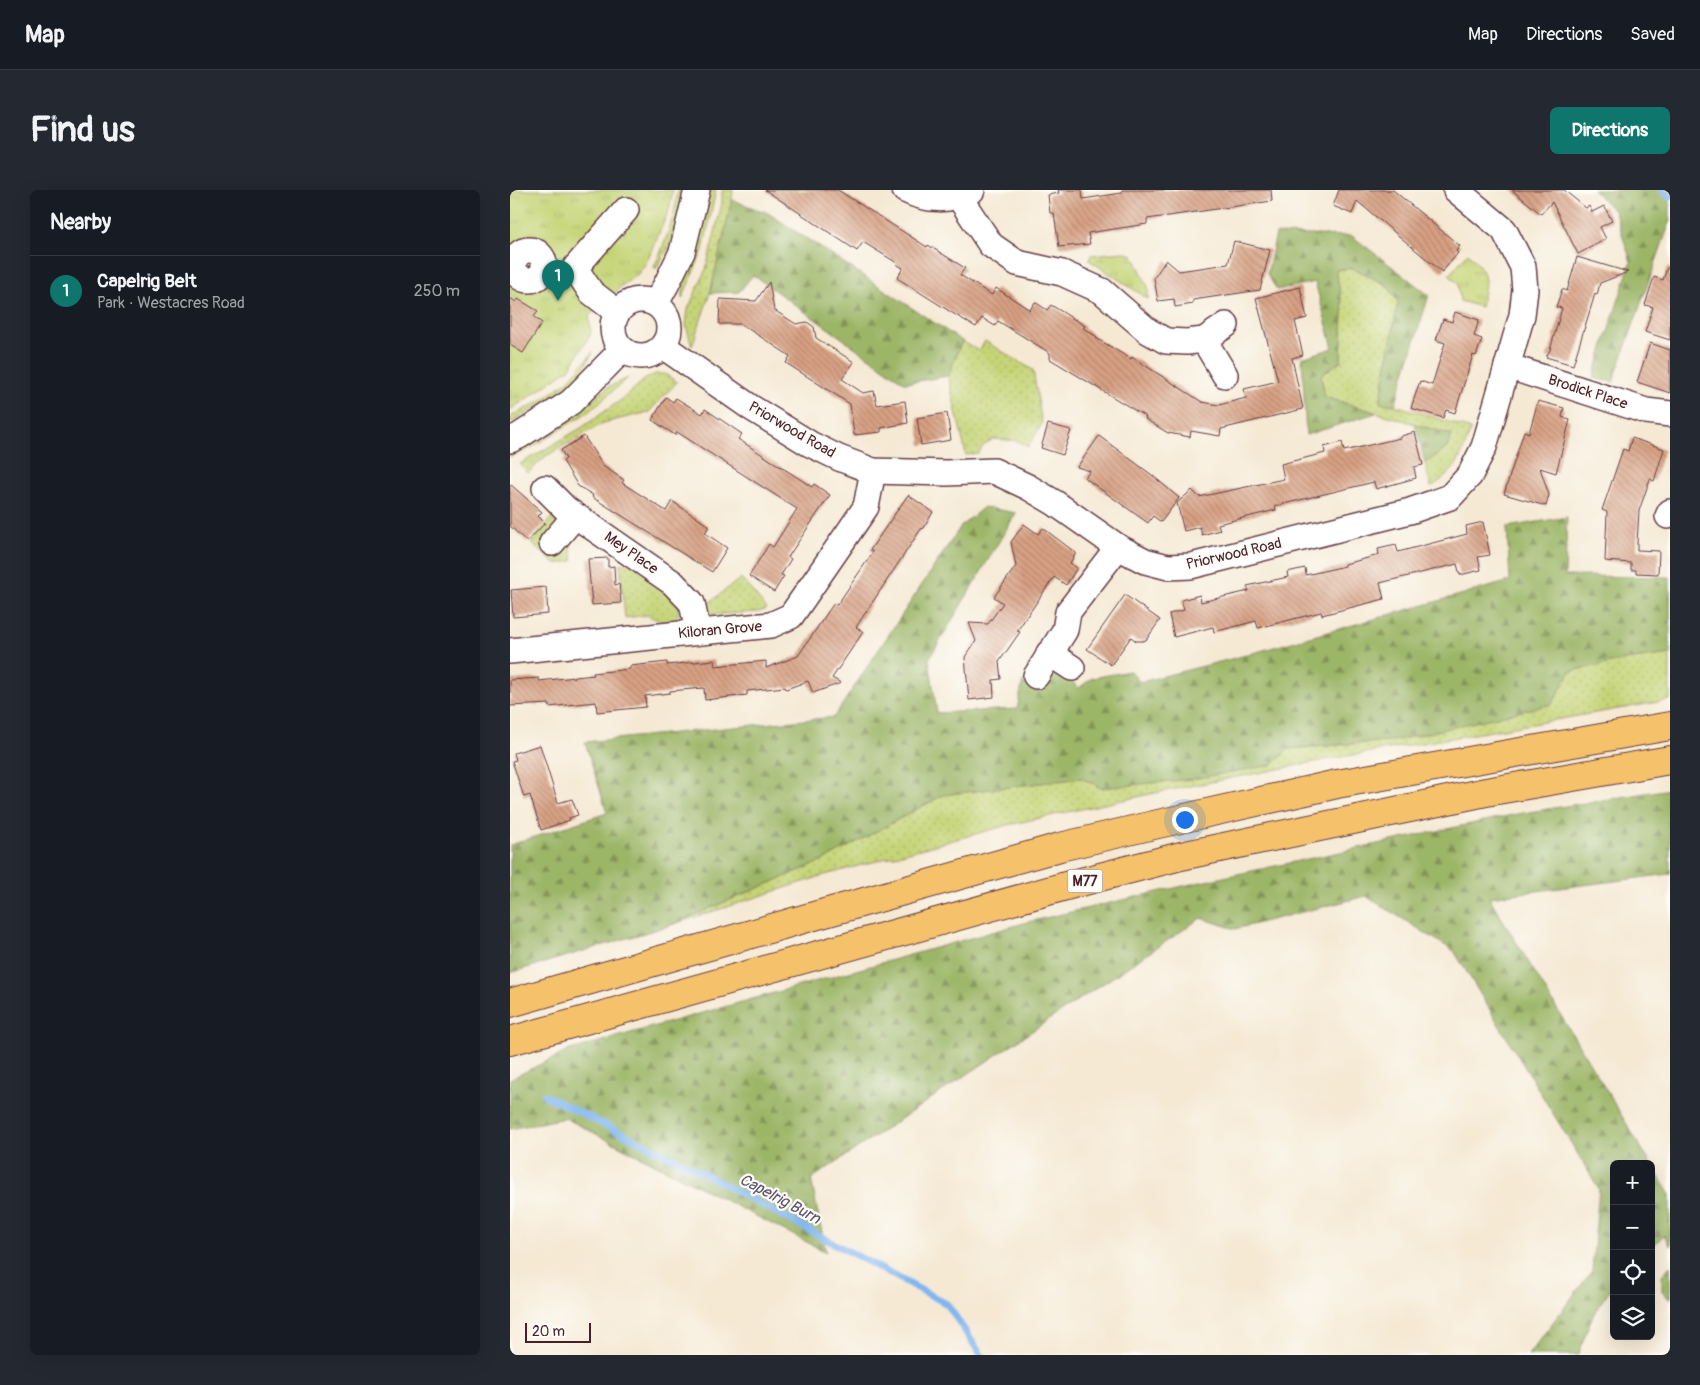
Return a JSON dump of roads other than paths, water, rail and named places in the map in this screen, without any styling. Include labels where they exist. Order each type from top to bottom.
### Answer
[{"type":"highway","points":[[510,1002],[1051,850],[1158,824],[1337,784],[1670,726]]},
{"type":"highway","name":"M77","points":[[510,1041],[1073,884],[1181,856],[1486,792],[1670,760]]},
{"type":"street","points":[[656,303],[682,252],[697,190]]},
{"type":"street","points":[[905,190],[936,199],[966,194],[991,245],[1017,263],[1062,273],[1102,291],[1148,331],[1166,341],[1187,342],[1204,340],[1226,325]]},
{"type":"street","name":"Priorwood Road","points":[[663,346],[750,406],[810,444],[839,458],[873,471],[994,472],[1028,487],[1055,503],[1118,547],[1145,561],[1168,567],[1191,566],[1410,511],[1450,497],[1470,475],[1484,447],[1522,315],[1525,290],[1523,267],[1504,230],[1456,190]]},
{"type":"street","points":[[575,268],[626,210]]},
{"type":"street","points":[[544,264],[552,262],[575,268],[591,292],[617,312]]},
{"type":"street","points":[[639,299],[656,303],[668,318],[670,328],[668,338],[663,346],[648,356],[630,355],[617,344],[612,328],[617,312],[630,301],[639,299]]},
{"type":"street","points":[[1204,340],[1225,374]]},
{"type":"street","points":[[510,440],[572,402],[622,350]]},
{"type":"street","name":"Brodick Place","points":[[1507,366],[1646,411],[1670,414]]},
{"type":"street","name":"Kiloran Grove","points":[[510,651],[771,625],[791,616],[866,507],[873,471]]},
{"type":"street","name":"Mey Place","points":[[545,488],[575,516],[673,583],[692,603],[698,632]]},
{"type":"street","points":[[552,543],[575,516]]},
{"type":"street","points":[[1036,676],[1066,630],[1068,612],[1118,547]]},
{"type":"street","points":[[1050,653],[1072,668]]},
{"type":"waterway","points":[[1662,190],[1670,197]]},
{"type":"waterway","name":"Capelrig Burn","points":[[544,1095],[693,1168],[947,1304],[981,1355]]},
{"type":"place","name":"Capelrig Belt","points":[[558,301]]}]
